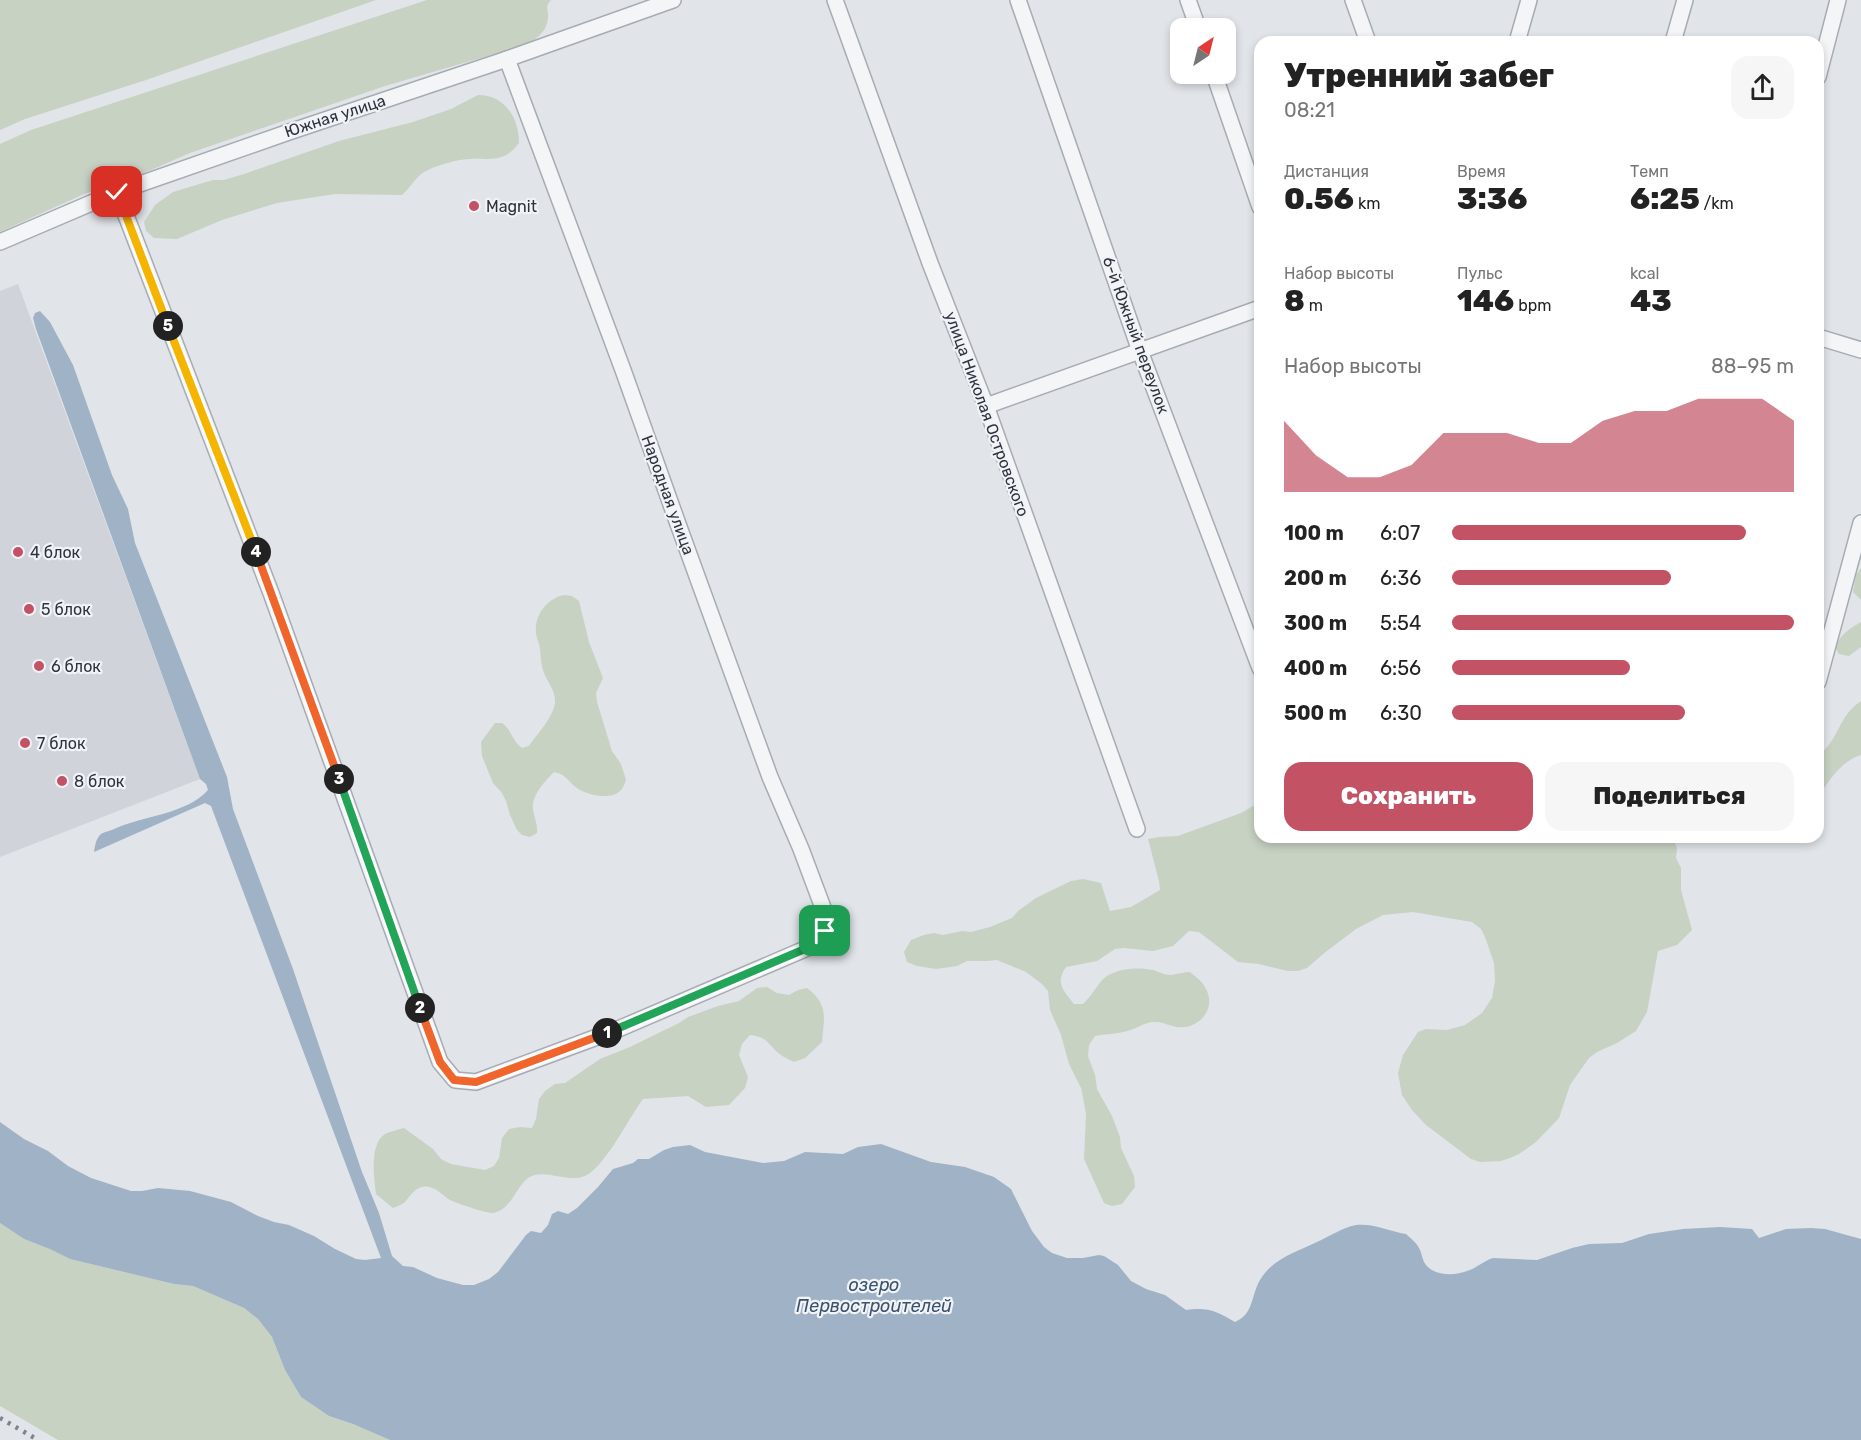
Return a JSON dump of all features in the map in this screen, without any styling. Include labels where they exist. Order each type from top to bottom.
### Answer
[{"type":"street","name":"Южная улица","points":[[0,242],[117,192],[507,59],[649,5],[673,0]]},
{"type":"street","name":"улица Николая Островского","points":[[835,0],[930,263],[986,406],[1137,829]]},
{"type":"street","name":"6-й Южный переулок","points":[[1018,0],[1140,351],[1254,652]]},
{"type":"street","points":[[1188,0],[1194,18]]},
{"type":"street","points":[[1353,0],[1366,36]]},
{"type":"street","points":[[1519,36],[1529,0]]},
{"type":"street","points":[[1675,36],[1684,0]]},
{"type":"street","points":[[1824,55],[1839,0]]},
{"type":"street","name":"Народная улица","points":[[117,192],[282,622],[440,1062],[454,1080],[476,1082],[616,1030],[812,946],[825,931],[825,913],[770,777],[623,370],[507,59]]},
{"type":"street","points":[[1217,84],[1254,190]]},
{"type":"street","points":[[986,406],[1254,310]]},
{"type":"street","points":[[1824,340],[1861,350]]},
{"type":"street","points":[[1824,660],[1861,523]]},
{"type":"shaded area","points":[[18,284],[200,779],[0,857],[0,291]]},
{"type":"green space","points":[[0,0],[376,0],[146,80],[25,119],[0,130]]},
{"type":"green space","points":[[427,0],[551,0],[547,7],[548,18],[545,28],[535,39],[522,46],[385,86],[190,153],[84,194],[0,232],[0,144],[31,130]]},
{"type":"green space","points":[[478,95],[496,99],[509,110],[513,117],[519,143],[503,157],[454,161],[438,166],[421,174],[402,195],[335,194],[277,203],[222,220],[177,239],[154,238],[146,231],[144,222],[155,205],[173,192],[213,180],[224,180],[339,141],[413,122],[451,109]]},
{"type":"green space","points":[[1861,568],[1861,600],[1853,592],[1856,575]]},
{"type":"green space","points":[[564,595],[572,596],[579,601],[589,642],[603,678],[596,693],[597,702],[612,751],[621,764],[626,780],[619,792],[610,796],[598,796],[581,791],[564,776],[554,772],[534,799],[533,809],[537,833],[530,837],[522,835],[517,830],[502,793],[493,783],[482,756],[481,742],[495,723],[502,723],[522,748],[529,746],[554,709],[555,699],[542,667],[536,626],[543,608]]},
{"type":"green space","points":[[1861,622],[1861,647],[1849,656],[1839,654],[1835,647],[1840,639]]},
{"type":"green space","points":[[1861,701],[1861,755],[1847,762],[1824,788],[1824,750],[1853,707]]},
{"type":"green space","points":[[1254,805],[1254,843],[1675,843],[1677,848],[1676,858],[1681,868],[1681,890],[1692,930],[1677,945],[1658,951],[1647,1012],[1636,1031],[1589,1058],[1570,1085],[1559,1118],[1536,1142],[1519,1154],[1501,1161],[1480,1162],[1471,1159],[1426,1125],[1402,1095],[1398,1073],[1403,1055],[1418,1032],[1426,1029],[1447,1030],[1465,1025],[1482,1013],[1492,998],[1495,981],[1494,963],[1481,929],[1472,922],[1413,912],[1383,915],[1356,929],[1307,968],[1298,971],[1238,962],[1199,932],[1189,931],[1173,946],[1153,951],[1115,949],[1097,961],[1066,967],[1061,982],[1074,1004],[1083,1004],[1107,976],[1117,971],[1136,968],[1169,975],[1190,972],[1203,984],[1208,995],[1206,1013],[1192,1025],[1181,1027],[1150,1022],[1131,1030],[1095,1036],[1089,1045],[1088,1056],[1097,1089],[1112,1116],[1120,1137],[1121,1148],[1134,1176],[1135,1187],[1122,1204],[1112,1206],[1104,1203],[1084,1159],[1086,1114],[1083,1097],[1050,1010],[1048,991],[1026,972],[997,960],[967,961],[957,966],[936,969],[907,962],[904,952],[911,940],[924,935],[971,932],[1012,918],[1036,898],[1071,881],[1083,879],[1101,883],[1110,911],[1131,907],[1160,890],[1148,839],[1178,836],[1241,813]]},
{"type":"green space","points":[[767,987],[777,993],[789,995],[807,988],[814,994],[824,1012],[822,1042],[805,1058],[794,1062],[780,1054],[763,1038],[750,1035],[742,1044],[739,1055],[748,1077],[745,1088],[729,1105],[706,1107],[688,1096],[643,1099],[607,1155],[590,1173],[575,1178],[534,1175],[524,1182],[504,1208],[493,1213],[450,1200],[437,1190],[426,1186],[417,1189],[404,1203],[393,1208],[376,1194],[375,1153],[380,1139],[385,1134],[404,1128],[433,1149],[441,1159],[451,1164],[485,1170],[494,1166],[499,1158],[502,1138],[509,1129],[532,1128],[539,1099],[555,1084],[565,1083],[600,1059],[630,1047],[688,1017],[739,1001],[757,988]]},
{"type":"green space","points":[[0,1223],[24,1239],[70,1259],[174,1284],[193,1286],[244,1308],[258,1319],[272,1337],[285,1370],[301,1397],[329,1416],[390,1440],[58,1440],[0,1406]]},
{"type":"water","name":"озеро Первостроителей","points":[[40,311],[50,322],[73,365],[112,475],[128,509],[135,543],[227,777],[233,809],[293,969],[392,1256],[403,1266],[413,1267],[437,1278],[463,1285],[474,1285],[489,1279],[498,1272],[526,1235],[531,1231],[541,1233],[548,1225],[552,1214],[558,1211],[568,1214],[577,1208],[613,1169],[633,1163],[638,1159],[649,1159],[673,1147],[690,1145],[705,1152],[763,1163],[784,1161],[805,1152],[843,1154],[858,1147],[881,1144],[931,1162],[965,1167],[994,1177],[1011,1189],[1032,1231],[1044,1247],[1052,1253],[1067,1258],[1104,1256],[1118,1265],[1131,1281],[1165,1295],[1186,1310],[1212,1311],[1235,1322],[1246,1314],[1260,1280],[1265,1272],[1278,1261],[1356,1225],[1375,1226],[1406,1234],[1418,1246],[1430,1269],[1451,1274],[1471,1270],[1493,1258],[1537,1260],[1589,1244],[1622,1243],[1649,1234],[1683,1229],[1720,1227],[1752,1229],[1759,1238],[1786,1229],[1825,1229],[1861,1239],[1861,1440],[390,1440],[329,1416],[301,1397],[285,1370],[272,1337],[258,1319],[244,1308],[193,1286],[174,1284],[70,1259],[24,1239],[0,1223],[0,1122],[24,1139],[91,1178],[131,1191],[158,1188],[190,1191],[231,1202],[258,1216],[289,1225],[314,1236],[356,1259],[381,1258],[211,806],[205,803],[94,852],[97,840],[102,833],[176,809],[199,798],[208,790],[206,784],[200,779],[36,329],[33,318],[35,313]]},
{"type":"railway","points":[[0,1418],[38,1440]]},
{"type":"place","name":"Magnit","points":[[474,206]]},
{"type":"place","name":"4 блок","points":[[18,552]]},
{"type":"place","name":"5 блок","points":[[29,609]]},
{"type":"place","name":"6 блок","points":[[39,666]]},
{"type":"place","name":"7 блок","points":[[25,743]]},
{"type":"place","name":"8 блок","points":[[62,781]]},
{"type":"route","points":[[117,192],[272,593],[440,1062],[454,1080],[476,1082],[616,1030],[812,946],[825,931]]}]
